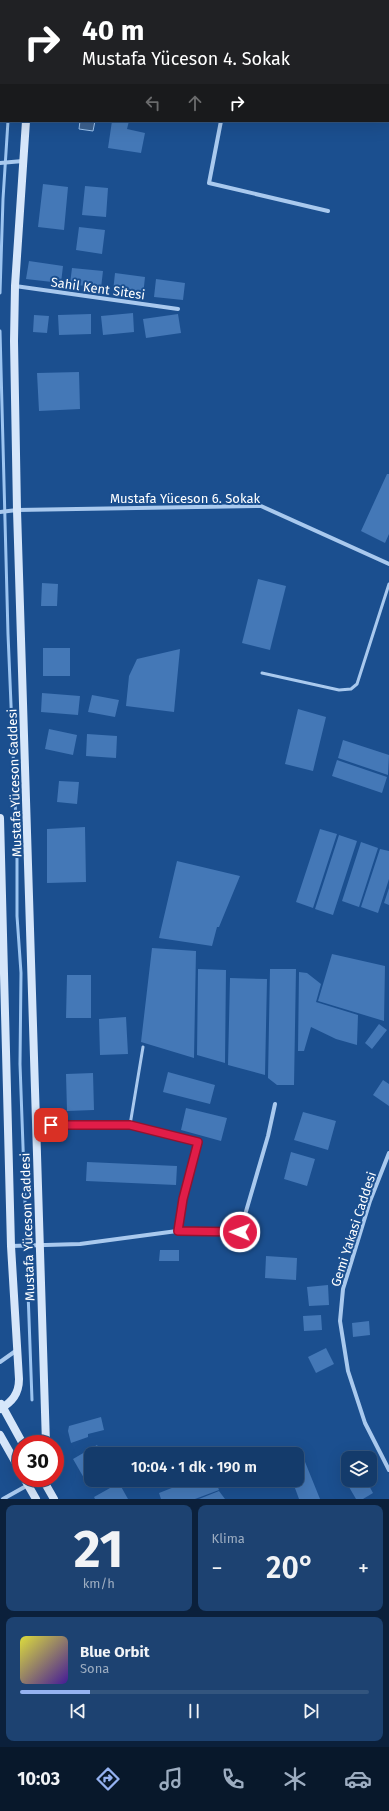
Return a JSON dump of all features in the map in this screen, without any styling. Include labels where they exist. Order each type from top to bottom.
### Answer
[{"type":"street","name":"Mustafa Yüceson Caddesi","points":[[26,122],[15,286],[15,510],[46,1435]]},
{"type":"street","points":[[221,122],[209,183],[328,211]]},
{"type":"street","points":[[0,163],[23,162]]},
{"type":"street","name":"Sahil Kent Sitesi","points":[[15,286],[178,309]]},
{"type":"street","name":"Mustafa Yüceson 6. Sokak","points":[[1,512],[15,510],[261,506],[389,564]]},
{"type":"street","name":"Mustafa Yüceson Caddesi","points":[[0,818],[2,1021],[11,1246],[19,1379],[18,1390],[12,1400],[1,1407]]},
{"type":"street","points":[[11,1246],[80,1244],[178,1231],[240,1232],[268,1136],[275,1104]]},
{"type":"street","points":[[36,1125],[130,1125],[198,1142],[183,1199],[178,1231]]},
{"type":"street","name":"Gemi Yakasi Caddesi","points":[[389,1153],[370,1201],[343,1289],[340,1321],[348,1371],[365,1423],[389,1470]]},
{"type":"street","points":[[0,1362],[17,1350]]},
{"type":"street","points":[[1,1407],[18,1435]]},
{"type":"street","points":[[0,1435],[12,1456]]},
{"type":"street","points":[[3,1499],[18,1487]]},
{"type":"street","points":[[29,1487],[36,1499]]},
{"type":"street","points":[[47,1487],[54,1499]]},
{"type":"lane","points":[[262,673],[339,690],[351,689],[357,684],[389,584]]},
{"type":"lane","points":[[130,1125],[144,1047]]},
{"type":"water","points":[[80,122],[95,122],[93,131],[79,129]]},
{"type":"building","points":[[112,122],[129,122],[127,129],[145,133],[141,153],[108,148]]},
{"type":"building","points":[[43,184],[68,187],[64,230],[38,227]]},
{"type":"building","points":[[85,186],[108,188],[106,217],[82,215]]},
{"type":"building","points":[[79,227],[105,230],[102,254],[76,250]]},
{"type":"building","points":[[29,261],[63,266],[61,283],[26,279]]},
{"type":"building","points":[[72,268],[103,271],[101,288],[70,284]]},
{"type":"building","points":[[115,273],[145,277],[143,296],[113,292]]},
{"type":"building","points":[[156,279],[185,283],[183,300],[154,297]]},
{"type":"building","points":[[133,313],[134,332],[103,335],[101,316]]},
{"type":"building","points":[[91,314],[91,334],[59,335],[58,315]]},
{"type":"building","points":[[178,314],[181,333],[146,338],[143,319]]},
{"type":"building","points":[[34,315],[49,316],[47,333],[33,332]]},
{"type":"building","points":[[79,372],[80,409],[39,411],[37,373]]},
{"type":"building","points":[[387,474],[389,474],[389,534],[385,543],[361,531]]},
{"type":"building","points":[[258,579],[286,586],[270,650],[242,643]]},
{"type":"building","points":[[42,583],[58,584],[57,606],[41,606]]},
{"type":"building","points":[[43,648],[70,648],[70,676],[43,676]]},
{"type":"building","points":[[180,649],[174,712],[126,706],[129,676],[137,659]]},
{"type":"building","points":[[42,693],[80,696],[78,715],[41,712]]},
{"type":"building","points":[[92,695],[119,700],[115,717],[88,712]]},
{"type":"building","points":[[298,709],[326,717],[313,771],[285,764]]},
{"type":"building","points":[[49,729],[77,735],[73,755],[45,749]]},
{"type":"building","points":[[87,734],[117,736],[116,758],[86,756]]},
{"type":"building","points":[[343,740],[389,755],[388,775],[338,758]]},
{"type":"building","points":[[337,760],[387,777],[382,793],[332,776]]},
{"type":"building","points":[[59,781],[79,782],[77,804],[57,802]]},
{"type":"building","points":[[85,827],[86,882],[47,883],[47,829]]},
{"type":"building","points":[[320,829],[337,834],[313,908],[296,902]]},
{"type":"building","points":[[339,835],[357,841],[333,915],[315,909]]},
{"type":"building","points":[[361,842],[378,848],[359,907],[342,901]]},
{"type":"building","points":[[380,849],[389,851],[389,879],[378,913],[361,907]]},
{"type":"building","points":[[177,861],[240,876],[219,927],[217,927],[212,946],[159,938]]},
{"type":"building","points":[[389,888],[389,905],[384,903]]},
{"type":"building","points":[[152,948],[196,951],[194,1058],[141,1042]]},
{"type":"building","points":[[332,954],[385,966],[384,1021],[318,1001]]},
{"type":"building","points":[[198,969],[226,970],[225,1063],[197,1055]]},
{"type":"building","points":[[270,969],[296,969],[294,1085],[277,1085],[268,1078]]},
{"type":"building","points":[[299,972],[307,973],[321,984],[316,1002],[358,1015],[357,1045],[336,1039],[311,1027],[304,1051],[298,1051]]},
{"type":"building","points":[[67,975],[91,975],[91,1018],[66,1018]]},
{"type":"building","points":[[230,978],[267,979],[265,1075],[228,1065]]},
{"type":"building","points":[[126,1017],[128,1054],[100,1055],[99,1019]]},
{"type":"building","points":[[379,1024],[387,1030],[372,1049],[365,1043]]},
{"type":"building","points":[[168,1072],[215,1085],[210,1104],[163,1092]]},
{"type":"building","points":[[93,1073],[94,1110],[67,1111],[66,1074]]},
{"type":"building","points":[[383,1080],[389,1084],[389,1106],[373,1095]]},
{"type":"building","points":[[186,1108],[227,1118],[221,1141],[181,1130]]},
{"type":"building","points":[[303,1112],[336,1121],[328,1150],[294,1140]]},
{"type":"building","points":[[291,1152],[315,1159],[307,1186],[284,1179]]},
{"type":"building","points":[[87,1162],[177,1166],[176,1185],[86,1181]]},
{"type":"building","points":[[160,1250],[179,1250],[179,1261],[159,1261]]},
{"type":"building","points":[[266,1256],[297,1258],[296,1280],[265,1278]]},
{"type":"building","points":[[328,1285],[329,1305],[309,1306],[307,1287]]},
{"type":"building","points":[[321,1315],[322,1330],[304,1331],[303,1316]]},
{"type":"building","points":[[369,1321],[370,1335],[353,1337],[352,1323]]},
{"type":"building","points":[[326,1348],[334,1364],[316,1373],[308,1357]]},
{"type":"building","points":[[101,1417],[104,1430],[88,1434],[88,1437],[71,1443],[68,1431],[69,1426]]},
{"type":"building","points":[[84,1453],[84,1478],[73,1459]]},
{"type":"building","points":[[304,1459],[320,1499],[299,1499],[295,1487],[304,1487]]},
{"type":"building","points":[[112,1487],[121,1487],[128,1499],[95,1499],[94,1497]]},
{"type":"building","points":[[174,1487],[218,1487],[219,1490],[195,1499],[161,1499],[159,1493]]},
{"type":"building","points":[[349,1487],[370,1487],[373,1493],[363,1499],[356,1499]]},
{"type":"building","points":[[219,1491],[225,1499],[199,1499]]},
{"type":"waterway","points":[[0,293],[3,199],[8,122]]},
{"type":"waterway","points":[[0,331],[8,634],[17,846],[17,916],[21,973],[20,1064],[26,1229]]},
{"type":"waterway","points":[[27,1265],[32,1400]]},
{"type":"route","points":[[51,1125],[130,1125],[198,1142],[183,1199],[178,1231],[240,1232]]}]
